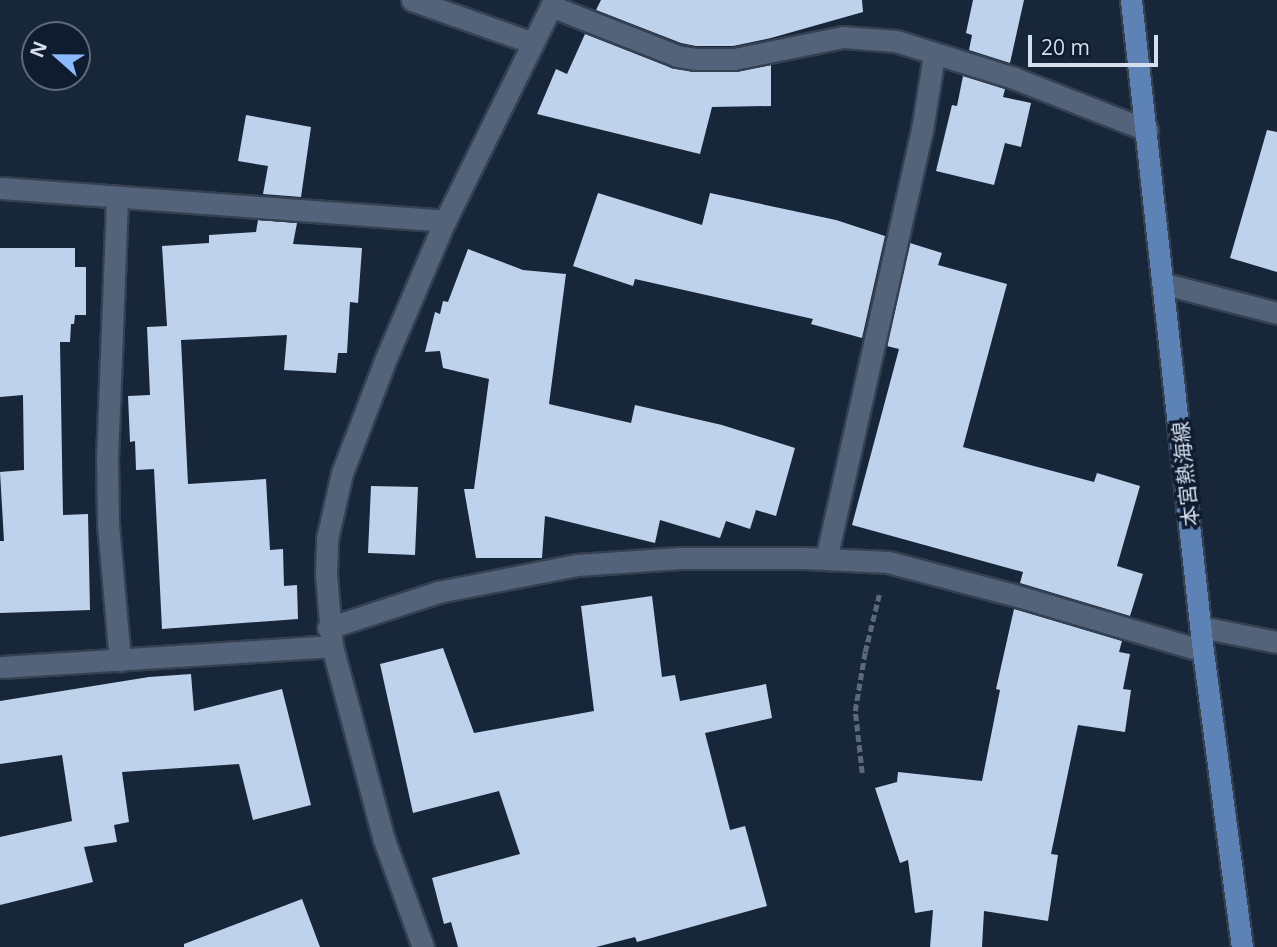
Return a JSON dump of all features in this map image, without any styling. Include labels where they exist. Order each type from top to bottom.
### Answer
[{"type":"main road","name":"本宮熱海線","points":[[1131,0],[1165,284],[1203,651],[1242,947]]},
{"type":"street","points":[[412,0],[533,43]]},
{"type":"street","points":[[423,947],[384,840],[330,637],[327,539],[342,473],[387,356],[445,222],[553,3],[677,56],[695,59],[734,59],[843,37],[896,41],[1014,78],[1147,130]]},
{"type":"street","points":[[826,559],[922,130],[934,55]]},
{"type":"street","points":[[0,188],[445,222]]},
{"type":"street","points":[[117,199],[107,457],[108,524],[120,660]]},
{"type":"street","points":[[1165,284],[1277,313]]},
{"type":"street","points":[[0,667],[120,660],[330,637],[438,592],[577,565],[680,558],[888,562],[1014,595],[1203,651]]},
{"type":"street","points":[[1201,627],[1277,642]]},
{"type":"path","points":[[862,773],[855,711],[865,652],[888,562]]},
{"type":"building","points":[[601,0],[862,0],[863,12],[733,46],[696,46],[681,43],[596,10]]},
{"type":"building","points":[[973,0],[1024,0],[1010,63],[969,50],[972,35],[966,33]]},
{"type":"building","points":[[585,34],[675,69],[734,72],[771,65],[771,106],[712,107],[700,154],[537,114],[556,69],[567,74]]},
{"type":"building","points":[[963,76],[1005,89],[1003,97],[1031,103],[1021,147],[1005,143],[994,185],[936,171],[952,105],[957,106]]},
{"type":"building","points":[[246,115],[311,127],[301,197],[263,194],[268,166],[238,161]]},
{"type":"building","points":[[1267,130],[1277,132],[1277,272],[1230,258]]},
{"type":"building","points":[[598,193],[702,225],[710,193],[836,220],[885,236],[862,338],[811,324],[813,319],[635,279],[633,286],[573,266]]},
{"type":"building","points":[[258,220],[297,223],[293,244],[362,248],[358,303],[350,302],[347,353],[338,353],[336,373],[284,370],[287,335],[181,340],[188,484],[266,479],[270,550],[283,549],[284,586],[297,585],[298,619],[162,629],[154,469],[136,470],[135,441],[130,442],[128,396],[150,395],[147,327],[167,326],[162,246],[209,243],[209,235],[256,232]]},
{"type":"building","points":[[910,243],[942,253],[938,265],[1007,284],[963,447],[1094,482],[1097,473],[1140,486],[1117,566],[1143,574],[1130,616],[1020,583],[1023,572],[852,525],[899,349],[887,346]]},
{"type":"building","points":[[0,248],[75,248],[75,267],[86,267],[86,315],[75,315],[74,324],[71,324],[70,342],[60,342],[63,515],[88,514],[90,610],[0,613],[0,541],[4,541],[0,472],[24,470],[23,395],[0,397]]},
{"type":"building","points":[[468,249],[523,270],[566,274],[549,404],[631,423],[635,405],[722,425],[795,448],[776,516],[756,510],[750,529],[726,521],[720,538],[660,520],[655,543],[545,516],[542,558],[476,558],[464,489],[474,489],[489,379],[443,368],[440,351],[425,352],[435,312],[440,314],[443,301],[448,302]]},
{"type":"building","points":[[371,486],[418,487],[415,555],[368,553]]},
{"type":"building","points":[[652,596],[662,677],[675,675],[680,701],[766,684],[772,718],[705,733],[730,830],[745,826],[767,906],[637,942],[635,937],[596,947],[458,947],[451,922],[444,924],[432,878],[520,854],[499,791],[413,813],[380,664],[443,648],[474,733],[594,711],[581,606]]},
{"type":"building","points":[[1014,609],[1122,641],[1119,652],[1130,654],[1123,689],[1131,690],[1125,732],[1078,725],[1051,854],[1058,855],[1048,921],[984,911],[982,947],[930,947],[933,910],[915,913],[908,860],[900,863],[875,788],[897,782],[898,772],[982,781],[1000,690],[996,689]]},
{"type":"building","points":[[191,674],[194,711],[282,689],[311,805],[253,820],[239,764],[122,772],[129,822],[114,825],[117,842],[84,847],[93,882],[0,905],[0,837],[72,821],[62,755],[0,764],[0,701],[149,677]]},
{"type":"building","points":[[302,899],[320,947],[184,947],[184,944]]}]
